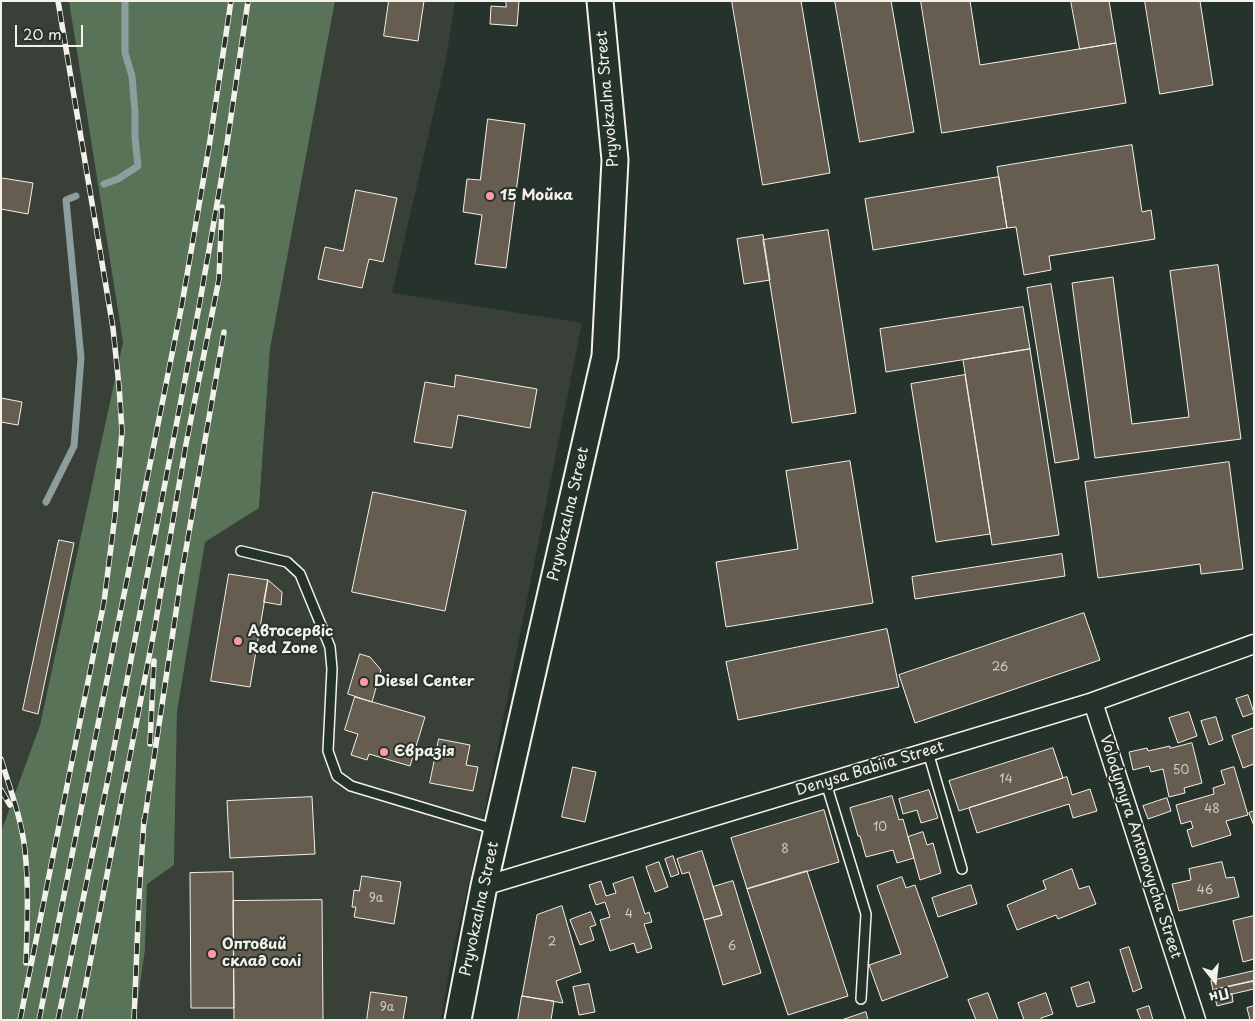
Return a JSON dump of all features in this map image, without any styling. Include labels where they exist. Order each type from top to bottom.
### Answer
[{"type":"main road","name":"Pryvokzalna Street","points":[[458,1020],[484,886],[605,356],[615,160],[600,1]]},
{"type":"street","name":"Denysa Babiia Street","points":[[484,886],[1093,702],[1254,644]]},
{"type":"street","name":"Volodymyra Antonovycha Street","points":[[1093,702],[1196,1020]]},
{"type":"lane","points":[[241,551],[287,562],[300,574],[330,647],[332,670],[328,751],[337,776],[351,786],[497,829]]},
{"type":"lane","points":[[928,752],[962,869]]},
{"type":"lane","points":[[826,783],[866,914],[861,1000]]},
{"type":"shaded area","points":[[1,1],[198,1],[40,725],[1,832]]},
{"type":"shaded area","points":[[335,1],[455,1],[446,59],[392,293],[582,323],[484,815],[451,961],[441,1020],[135,1020],[145,950],[147,883],[174,865],[177,712],[205,542],[259,508],[270,349]]},
{"type":"green space","points":[[69,1],[335,1],[270,349],[259,508],[205,542],[177,712],[174,865],[147,884],[145,950],[135,1020],[1,1020],[1,832],[40,725],[123,342]]},
{"type":"building","points":[[389,1],[424,1],[418,41],[384,36]]},
{"type":"building","points":[[506,1],[519,1],[517,26],[490,24],[491,6],[506,7]]},
{"type":"building","points":[[732,1],[801,1],[830,173],[763,185]]},
{"type":"building","points":[[835,1],[891,1],[914,132],[860,142]]},
{"type":"building","points":[[921,1],[970,1],[980,65],[1116,43],[1126,103],[942,133]]},
{"type":"building","points":[[1071,1],[1109,1],[1116,43],[1080,49]]},
{"type":"building","points":[[1145,1],[1200,1],[1213,85],[1160,94]]},
{"type":"building","name":"15 Мойка","points":[[488,119],[525,124],[506,268],[475,264],[482,215],[463,212],[467,179],[480,180]]},
{"type":"building","points":[[1132,145],[1142,212],[1151,210],[1155,239],[1049,256],[1051,270],[1024,275],[1016,227],[1007,228],[997,167]]},
{"type":"building","points":[[999,177],[1007,228],[873,250],[865,199]]},
{"type":"building","points":[[2,178],[33,183],[28,214],[1,209]]},
{"type":"building","points":[[356,190],[397,198],[383,262],[369,259],[362,288],[318,279],[325,247],[343,251]]},
{"type":"building","points":[[828,230],[856,413],[792,423],[763,240]]},
{"type":"building","points":[[763,235],[770,280],[744,284],[737,239]]},
{"type":"building","points":[[1218,265],[1241,439],[1095,458],[1072,283],[1113,277],[1132,424],[1189,417],[1170,271]]},
{"type":"building","points":[[1051,284],[1079,459],[1055,463],[1027,288]]},
{"type":"building","points":[[1023,307],[1030,349],[886,372],[880,329]]},
{"type":"building","points":[[1030,349],[1059,535],[992,545],[963,360]]},
{"type":"building","points":[[456,375],[537,389],[530,428],[458,415],[452,448],[414,442],[425,382],[454,387]]},
{"type":"building","points":[[965,375],[990,534],[936,542],[911,384]]},
{"type":"building","points":[[1,398],[22,402],[18,425],[1,422]]},
{"type":"building","points":[[850,461],[873,603],[726,627],[716,562],[798,549],[786,471]]},
{"type":"building","points":[[1229,462],[1243,569],[1201,574],[1200,564],[1098,578],[1085,482]]},
{"type":"building","points":[[373,492],[466,511],[445,611],[352,592]]},
{"type":"building","points":[[59,540],[74,543],[38,714],[23,710]]},
{"type":"building","points":[[1062,554],[1065,576],[915,599],[912,577]]},
{"type":"building","name":"Автосервіс Red Zone","points":[[229,574],[268,580],[250,687],[211,681]]},
{"type":"building","points":[[268,580],[282,592],[281,605],[264,602]]},
{"type":"building","points":[[1084,613],[1100,660],[915,723],[899,675]]},
{"type":"building","points":[[887,629],[899,687],[738,720],[726,662]]},
{"type":"building","name":"Diesel Center","points":[[360,654],[370,657],[381,670],[372,702],[348,694]]},
{"type":"building","points":[[1248,695],[1254,713],[1243,717],[1236,699]]},
{"type":"building","points":[[355,697],[425,717],[410,766],[369,754],[367,760],[351,755],[358,734],[345,730]]},
{"type":"building","points":[[1189,712],[1197,736],[1178,743],[1169,718]]},
{"type":"building","points":[[1216,717],[1223,740],[1209,745],[1201,721]]},
{"type":"building","points":[[1254,728],[1254,764],[1243,768],[1232,736]]},
{"type":"building","points":[[439,739],[470,745],[466,765],[478,767],[473,791],[430,783]]},
{"type":"building","points":[[1192,743],[1202,783],[1184,788],[1185,793],[1169,797],[1163,769],[1151,772],[1149,766],[1133,770],[1129,752],[1147,748],[1148,751],[1170,746],[1170,748]]},
{"type":"building","points":[[1053,748],[1063,778],[959,811],[949,781]]},
{"type":"building","points":[[573,767],[596,772],[585,822],[562,817]]},
{"type":"building","points":[[1234,767],[1248,815],[1226,821],[1231,835],[1192,847],[1187,830],[1193,828],[1191,821],[1181,824],[1176,805],[1214,794],[1213,788],[1225,784],[1221,771]]},
{"type":"building","points":[[1067,777],[1072,795],[1090,789],[1097,811],[1073,818],[1069,804],[977,833],[969,808]]},
{"type":"building","points":[[929,790],[938,818],[921,823],[917,810],[903,814],[899,799]]},
{"type":"building","points":[[892,796],[899,820],[903,819],[914,858],[897,863],[893,850],[866,857],[850,808]]},
{"type":"building","points":[[312,797],[315,854],[230,858],[227,801]]},
{"type":"building","points":[[1167,798],[1171,811],[1148,819],[1143,806]]},
{"type":"building","points":[[824,810],[839,862],[747,889],[731,838]]},
{"type":"building","points":[[1254,811],[1254,826],[1249,813]]},
{"type":"building","points":[[923,832],[927,845],[933,843],[941,873],[920,880],[908,837]]},
{"type":"building","points":[[702,851],[722,915],[704,920],[689,872],[682,874],[677,859]]},
{"type":"building","points":[[673,856],[679,874],[671,877],[665,859]]},
{"type":"building","points":[[659,862],[668,887],[655,892],[646,867]]},
{"type":"building","points":[[1222,862],[1226,878],[1234,877],[1239,897],[1179,911],[1172,884],[1191,880],[1189,869]]},
{"type":"building","points":[[1072,869],[1079,889],[1089,886],[1096,904],[1058,919],[1056,915],[1017,930],[1007,905],[1046,889],[1043,881]]},
{"type":"building","points":[[807,871],[848,996],[788,1015],[747,889]]},
{"type":"building","name":"Оптовий склад солі","points":[[233,872],[234,1008],[191,1008],[190,873]]},
{"type":"building","points":[[362,876],[401,882],[394,924],[354,917],[356,907],[352,907],[354,890],[359,891]]},
{"type":"building","points":[[633,877],[645,914],[649,912],[652,922],[644,924],[652,948],[637,953],[634,943],[610,951],[600,920],[610,917],[605,902],[596,905],[589,885],[601,881],[606,896],[616,893],[613,884]]},
{"type":"building","points":[[902,877],[906,888],[915,885],[948,977],[882,1001],[869,965],[901,954],[877,886]]},
{"type":"building","points":[[733,881],[761,973],[723,985],[704,920],[722,915],[713,887]]},
{"type":"building","points":[[971,885],[977,904],[938,917],[932,898]]},
{"type":"building","points":[[322,900],[323,1020],[234,1020],[233,901]]},
{"type":"building","points":[[562,906],[581,972],[556,981],[563,1003],[522,996],[537,915]]},
{"type":"building","points":[[591,912],[596,925],[590,927],[594,940],[580,945],[570,920]]},
{"type":"building","points":[[1254,916],[1254,959],[1243,962],[1233,921]]},
{"type":"building","points":[[1129,947],[1142,988],[1133,992],[1120,950]]},
{"type":"building","points":[[1254,971],[1254,981],[1213,990],[1211,981]]},
{"type":"building","points":[[1253,981],[1254,989],[1215,998],[1213,990]]},
{"type":"building","points":[[1089,982],[1095,1002],[1077,1007],[1071,988]]},
{"type":"building","points":[[589,984],[595,1012],[579,1015],[573,987]]},
{"type":"building","points":[[371,992],[407,997],[403,1020],[367,1020]]},
{"type":"building","points":[[988,993],[998,1020],[976,1020],[968,1000]]},
{"type":"building","points":[[1046,993],[1053,1014],[1041,1018],[1042,1020],[1024,1020],[1018,1003]]},
{"type":"building","points":[[1232,994],[1233,1002],[1217,1006],[1215,998]]},
{"type":"building","points":[[522,996],[554,1001],[551,1020],[518,1020]]},
{"type":"building","points":[[1149,1006],[1153,1020],[1141,1020],[1137,1010]]},
{"type":"building","points":[[1254,1006],[1254,1020],[1250,1020],[1247,1008]]},
{"type":"building","points":[[866,1012],[868,1020],[842,1020]]},
{"type":"waterway","points":[[104,184],[118,179],[138,166],[132,76],[125,53],[125,1]]},
{"type":"waterway","points":[[46,502],[74,446],[81,358],[66,200],[76,196]]},
{"type":"railway","points":[[20,1020],[104,602],[115,515],[122,431],[113,328],[58,1]]},
{"type":"railway","points":[[39,1020],[182,304],[209,147],[231,1]]},
{"type":"railway","points":[[58,1020],[108,779],[199,307],[224,164],[248,1]]},
{"type":"railway","points":[[79,1020],[155,626],[186,444],[219,279],[222,207]]},
{"type":"railway","points":[[144,824],[182,572],[224,332]]},
{"type":"railway","points":[[150,744],[154,661]]},
{"type":"railway","points":[[1,759],[18,816],[25,851],[27,893],[26,963]]},
{"type":"railway","points":[[1,790],[10,805]]},
{"type":"railway","points":[[134,1020],[144,819]]},
{"type":"place","name":"15 Мойка","points":[[490,196]]},
{"type":"place","name":"Автосервіс Red Zone","points":[[238,641]]},
{"type":"place","name":"Diesel Center","points":[[364,682]]},
{"type":"place","name":"Євразія","points":[[384,752]]},
{"type":"place","name":"Оптовий склад солі","points":[[212,954]]}]
